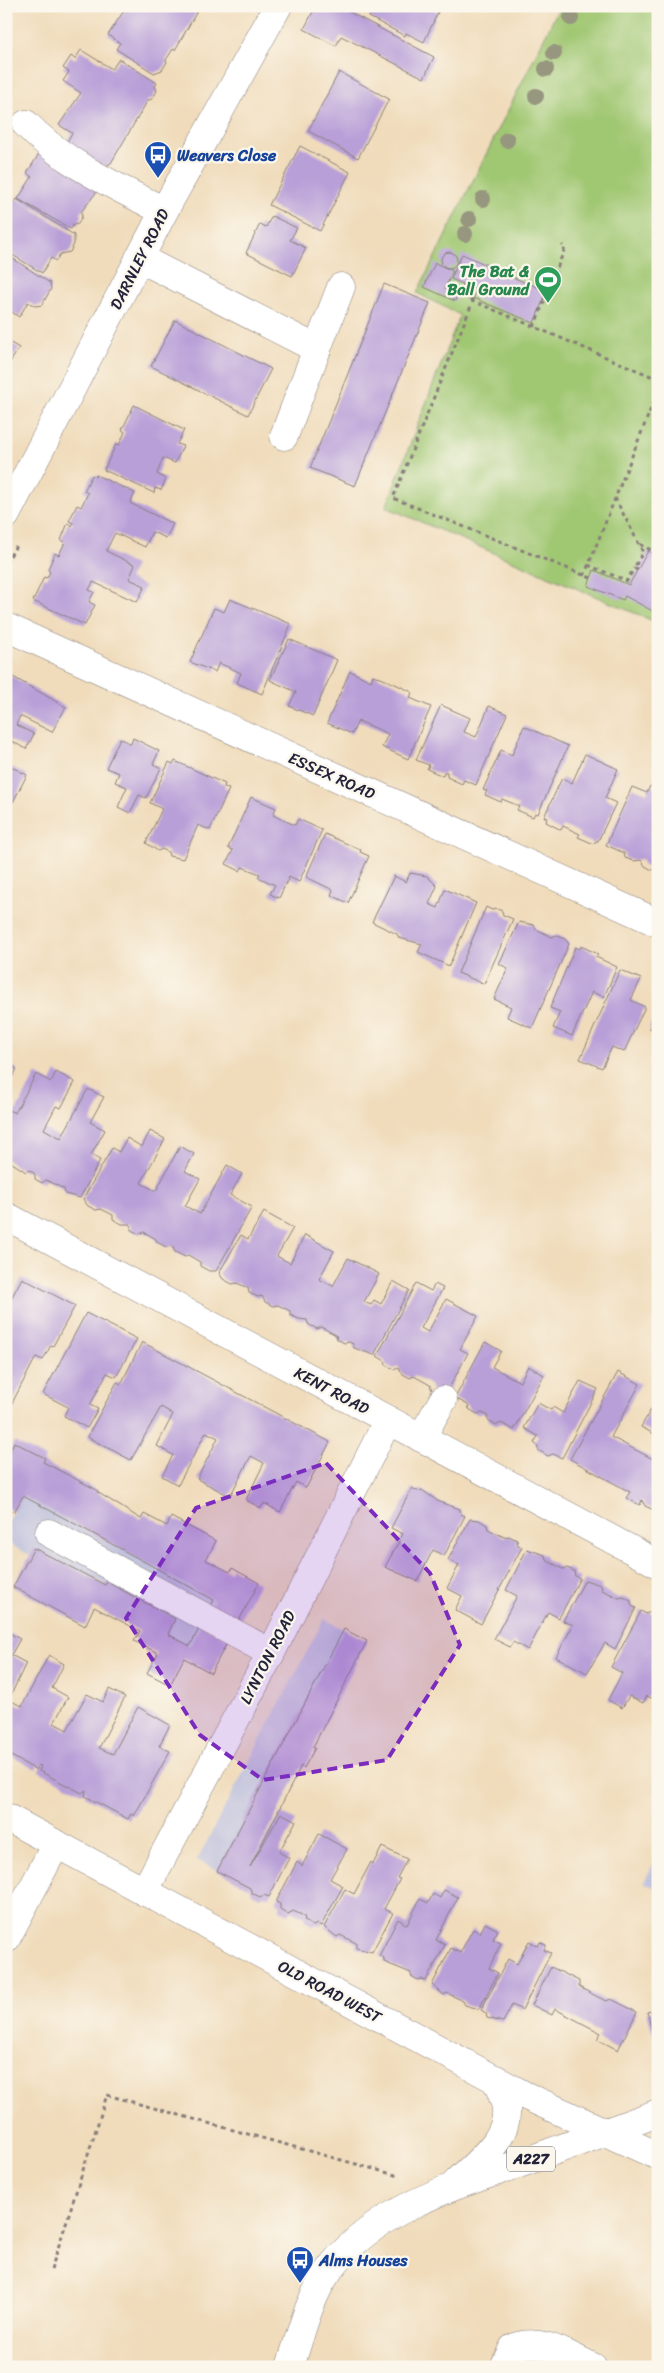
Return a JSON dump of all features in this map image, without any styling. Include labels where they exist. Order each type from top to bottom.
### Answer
[{"type":"street","name":"DARNLEY ROAD","points":[[6,515],[164,211],[278,6]]},
{"type":"street","points":[[26,124],[42,142],[59,154],[164,211]]},
{"type":"street","points":[[139,258],[317,349]]},
{"type":"street","points":[[284,436],[341,287]]},
{"type":"street","name":"ESSEX ROAD","points":[[6,627],[658,923]]},
{"type":"street","name":"KENT ROAD","points":[[6,1216],[658,1564]]},
{"type":"street","points":[[421,1438],[443,1400]]},
{"type":"street","name":"LYNTON ROAD","points":[[144,1892],[270,1653],[388,1420]]},
{"type":"street","points":[[49,1533],[270,1653]]},
{"type":"street","name":"OLD ROAD WEST","points":[[6,1817],[496,2079],[606,2133],[658,2156]]},
{"type":"street","points":[[6,1939],[56,1844]]},
{"type":"street","name":"A227","points":[[455,2185],[500,2135],[505,2120],[506,2108],[496,2079]]},
{"type":"street","name":"A227","points":[[290,2367],[315,2296],[332,2266],[347,2249],[388,2219],[455,2185],[658,2113]]},
{"type":"street","points":[[504,2367],[513,2348],[526,2343],[542,2344],[593,2367]]},
{"type":"path","points":[[534,327],[565,248],[562,245]]},
{"type":"path","points":[[464,284],[464,293]]},
{"type":"path","points":[[447,285],[464,293],[474,301],[658,379]]},
{"type":"path","points":[[474,301],[393,498],[591,578]]},
{"type":"path","points":[[584,576],[658,391]]},
{"type":"path","points":[[588,565],[627,581],[636,569],[643,552],[615,498]]},
{"type":"path","points":[[640,544],[658,554]]},
{"type":"path","points":[[51,2270],[107,2095],[401,2176]]},
{"type":"path","points":[[393,2180],[407,2173]]},
{"type":"highlighted area","points":[[326,1463],[430,1573],[460,1645],[387,1760],[263,1780],[200,1735],[126,1618],[196,1508]]},
{"type":"shaded area","points":[[23,1496],[214,1600],[190,1646],[168,1634],[175,1619],[34,1548],[29,1555],[6,1542],[6,1525]]},
{"type":"shaded area","points":[[324,1619],[367,1641],[313,1747],[315,1748],[304,1768],[301,1767],[242,1883],[197,1860]]},
{"type":"shaded area","points":[[658,1857],[658,1889],[644,1882]]},
{"type":"green space","name":"The Bat & Ball Ground","points":[[560,6],[658,6],[658,623],[386,507],[460,315],[417,293]]},
{"type":"building","points":[[130,6],[200,6],[175,50],[173,49],[166,60],[167,62],[162,70],[154,73],[116,49],[120,43],[108,35],[125,9],[127,11]]},
{"type":"building","points":[[316,6],[338,6],[434,57],[424,78],[341,36],[336,46],[304,29]]},
{"type":"building","points":[[374,6],[428,6],[438,12],[424,42],[406,33],[405,36],[369,17]]},
{"type":"building","points":[[81,50],[112,69],[119,59],[157,83],[155,86],[157,91],[152,99],[148,100],[111,163],[104,167],[66,143],[72,133],[59,125],[81,93],[63,81],[69,72],[63,68],[71,56],[75,59]]},
{"type":"building","points":[[339,72],[389,99],[358,158],[308,131]]},
{"type":"building","points":[[300,146],[350,172],[320,231],[269,205]]},
{"type":"building","points":[[42,149],[98,190],[81,212],[82,216],[78,224],[73,225],[71,229],[18,199],[32,177],[27,173]]},
{"type":"building","points":[[17,199],[74,235],[74,244],[70,252],[60,254],[56,261],[51,258],[42,273],[6,251],[6,209],[11,202],[14,203]]},
{"type":"building","points":[[272,216],[297,228],[290,240],[306,248],[292,276],[246,253],[260,224],[266,227]]},
{"type":"building","points":[[449,252],[457,260],[449,268],[441,260]]},
{"type":"building","points":[[6,254],[50,283],[51,289],[42,305],[35,306],[28,302],[19,317],[6,308]]},
{"type":"building","points":[[462,254],[487,265],[486,267],[547,291],[534,323],[473,298],[477,290],[451,279]]},
{"type":"building","points":[[435,263],[453,271],[445,288],[458,294],[455,301],[424,287]]},
{"type":"building","points":[[384,284],[430,303],[355,486],[310,468]]},
{"type":"building","points":[[175,320],[271,369],[248,415],[151,366]]},
{"type":"building","points":[[6,340],[19,348],[6,369]]},
{"type":"building","points":[[134,405],[184,430],[177,444],[183,446],[175,463],[163,458],[157,474],[166,479],[161,490],[155,488],[154,493],[104,470],[116,444],[119,445],[122,439],[125,432],[122,430]]},
{"type":"building","points":[[92,475],[95,477],[96,475],[135,493],[130,503],[173,524],[166,538],[152,532],[145,547],[115,533],[106,551],[135,565],[129,579],[145,586],[137,602],[93,582],[89,590],[94,592],[89,602],[95,605],[85,625],[33,601],[44,577],[47,578],[50,572],[48,569],[55,553],[59,555],[65,542],[61,540],[68,523],[72,526],[73,523],[69,521],[77,505],[81,507],[88,493],[84,491]]},
{"type":"building","points":[[648,551],[658,556],[658,614],[625,596],[623,600],[588,586],[594,570],[629,585]]},
{"type":"building","points":[[230,599],[291,624],[262,694],[237,683],[241,673],[219,663],[215,672],[190,662],[214,608],[224,612]]},
{"type":"building","points":[[289,639],[337,660],[313,716],[289,706],[296,692],[270,680]]},
{"type":"building","points":[[350,671],[371,681],[373,675],[393,683],[412,692],[410,698],[431,707],[408,759],[382,747],[388,734],[373,727],[358,721],[352,734],[327,723]]},
{"type":"building","points":[[6,673],[66,707],[52,732],[20,716],[16,725],[34,734],[26,749],[8,739],[6,742]]},
{"type":"building","points":[[441,705],[470,718],[464,732],[476,737],[489,706],[507,714],[476,785],[464,780],[462,784],[447,777],[447,772],[444,772],[443,776],[427,769],[429,765],[416,760]]},
{"type":"building","points":[[524,726],[568,746],[538,814],[535,813],[533,817],[517,810],[519,806],[502,799],[501,802],[485,795],[487,791],[483,790],[501,750],[512,755]]},
{"type":"building","points":[[120,738],[131,744],[133,738],[159,751],[153,764],[161,768],[146,798],[139,795],[130,813],[118,807],[127,787],[115,782],[119,773],[106,768]]},
{"type":"building","points":[[585,754],[618,769],[605,798],[616,803],[598,841],[594,844],[578,837],[580,834],[563,826],[561,830],[546,822],[547,818],[544,817],[562,778],[572,783]]},
{"type":"building","points":[[175,761],[225,784],[224,787],[229,789],[210,830],[198,825],[183,859],[169,856],[168,852],[162,849],[158,851],[146,843],[162,809],[150,803],[169,762],[173,764]]},
{"type":"building","points":[[6,764],[27,775],[13,802],[6,798]]},
{"type":"building","points":[[650,786],[658,789],[658,868],[652,870],[645,866],[641,860],[634,861],[625,858],[624,853],[606,845],[632,787],[647,793]]},
{"type":"building","points":[[251,797],[276,808],[273,815],[283,820],[295,825],[298,819],[322,830],[299,882],[289,877],[279,898],[270,894],[275,885],[258,877],[260,874],[242,867],[240,871],[226,864],[233,850],[228,848]]},
{"type":"building","points":[[325,834],[361,850],[360,852],[369,856],[348,903],[331,895],[333,890],[306,877]]},
{"type":"building","points":[[410,873],[427,876],[437,886],[429,904],[438,908],[445,889],[476,903],[449,966],[418,952],[422,944],[399,938],[397,934],[372,922],[394,876],[406,882]]},
{"type":"building","points":[[486,907],[502,911],[503,915],[513,919],[484,984],[458,973]]},
{"type":"building","points":[[519,922],[534,925],[536,929],[552,937],[556,935],[565,939],[569,944],[532,1028],[507,1017],[511,1007],[494,999],[508,968],[499,964]]},
{"type":"building","points":[[581,946],[598,954],[596,957],[617,967],[604,997],[592,992],[572,1036],[553,1028],[560,1012],[550,1008],[575,947],[580,949]]},
{"type":"building","points":[[620,970],[641,979],[631,1000],[645,1007],[624,1052],[612,1047],[602,1068],[580,1059]]},
{"type":"building","points":[[658,1009],[658,1032],[649,1028]]},
{"type":"building","points":[[6,1063],[17,1069],[6,1088]]},
{"type":"building","points":[[56,1072],[75,1082],[61,1108],[56,1106],[44,1129],[53,1134],[61,1138],[88,1089],[104,1097],[90,1122],[105,1130],[91,1155],[100,1160],[80,1198],[65,1194],[64,1189],[46,1180],[42,1183],[35,1179],[35,1174],[29,1170],[26,1172],[6,1159],[6,1109],[15,1113],[36,1074],[51,1082]]},
{"type":"building","points":[[150,1131],[165,1139],[141,1183],[156,1191],[180,1146],[194,1154],[185,1171],[200,1179],[185,1206],[200,1214],[227,1165],[242,1174],[230,1195],[252,1207],[216,1271],[209,1271],[200,1266],[200,1262],[188,1255],[185,1257],[175,1252],[172,1246],[166,1247],[144,1232],[139,1234],[131,1230],[130,1224],[122,1224],[113,1219],[113,1215],[101,1209],[96,1210],[88,1206],[83,1199],[112,1148],[119,1152],[127,1138],[142,1147]]},
{"type":"building","points":[[264,1212],[293,1228],[277,1256],[282,1259],[290,1263],[305,1235],[334,1251],[319,1279],[333,1286],[348,1258],[379,1274],[364,1302],[371,1305],[374,1300],[381,1304],[393,1281],[409,1290],[374,1355],[354,1348],[353,1344],[349,1342],[344,1343],[337,1339],[336,1335],[321,1327],[317,1329],[308,1324],[307,1320],[290,1315],[290,1311],[278,1305],[273,1306],[265,1302],[262,1296],[258,1297],[249,1293],[248,1288],[237,1283],[232,1284],[223,1279],[219,1273],[241,1235],[248,1239]]},
{"type":"building","points":[[22,1278],[75,1306],[43,1360],[36,1357],[11,1405],[6,1402],[6,1331],[10,1323],[6,1321],[6,1308]]},
{"type":"building","points":[[416,1283],[431,1291],[435,1284],[443,1288],[421,1328],[428,1332],[446,1299],[478,1316],[460,1349],[468,1353],[446,1394],[439,1394],[432,1390],[430,1385],[414,1376],[410,1378],[403,1374],[398,1367],[394,1369],[386,1365],[385,1361],[377,1356]]},
{"type":"building","points":[[86,1313],[137,1339],[116,1377],[107,1373],[90,1405],[98,1409],[87,1428],[64,1416],[68,1407],[43,1394]]},
{"type":"building","points":[[142,1342],[330,1442],[306,1488],[296,1482],[280,1512],[264,1503],[261,1508],[246,1500],[264,1463],[251,1456],[230,1496],[197,1479],[218,1438],[206,1432],[178,1485],[162,1476],[173,1455],[157,1446],[173,1414],[161,1407],[131,1460],[87,1437],[117,1382],[121,1384]]},
{"type":"building","points":[[485,1342],[501,1351],[492,1367],[520,1382],[528,1366],[544,1375],[514,1430],[501,1423],[497,1425],[488,1420],[487,1415],[477,1414],[469,1409],[468,1405],[455,1398]]},
{"type":"building","points":[[618,1372],[640,1384],[611,1437],[653,1459],[658,1450],[658,1509],[654,1510],[645,1506],[642,1500],[640,1505],[626,1498],[630,1492],[570,1459]]},
{"type":"building","points":[[580,1381],[598,1389],[562,1458],[553,1454],[548,1456],[538,1450],[538,1446],[534,1443],[538,1436],[524,1428],[538,1403],[551,1410],[553,1407],[563,1413]]},
{"type":"building","points":[[658,1397],[658,1436],[641,1427]]},
{"type":"building","points":[[14,1442],[45,1458],[43,1462],[97,1490],[97,1492],[141,1519],[144,1514],[167,1526],[171,1517],[216,1541],[206,1560],[230,1572],[232,1568],[259,1583],[235,1628],[207,1613],[214,1600],[23,1496],[14,1512],[6,1507],[6,1460]]},
{"type":"building","points":[[412,1488],[417,1491],[422,1490],[439,1502],[460,1509],[461,1514],[465,1516],[444,1556],[433,1550],[417,1581],[385,1567],[403,1534],[391,1528]]},
{"type":"building","points":[[470,1519],[479,1520],[487,1525],[488,1529],[504,1537],[509,1536],[517,1540],[518,1545],[522,1547],[481,1624],[455,1610],[462,1596],[447,1588],[459,1565],[448,1560]]},
{"type":"building","points":[[34,1548],[105,1585],[107,1582],[175,1619],[168,1634],[190,1646],[201,1625],[229,1639],[211,1673],[184,1658],[170,1685],[147,1673],[158,1653],[134,1641],[140,1631],[94,1607],[85,1626],[13,1587]]},
{"type":"building","points":[[527,1549],[545,1555],[546,1560],[563,1569],[567,1568],[574,1571],[575,1576],[580,1578],[559,1618],[548,1612],[528,1650],[513,1642],[510,1647],[494,1639],[517,1596],[506,1590]]},
{"type":"building","points":[[585,1580],[601,1585],[602,1590],[619,1598],[623,1597],[631,1601],[632,1606],[636,1608],[615,1649],[605,1643],[587,1673],[556,1657],[573,1625],[563,1621]]},
{"type":"building","points":[[641,1611],[646,1614],[650,1612],[658,1617],[658,1701],[647,1696],[643,1703],[629,1696],[622,1708],[608,1700],[622,1673],[611,1667]]},
{"type":"building","points":[[344,1629],[367,1641],[313,1747],[315,1748],[304,1768],[301,1766],[250,1867],[281,1813],[296,1821],[279,1852],[289,1858],[269,1897],[264,1895],[260,1897],[252,1893],[250,1888],[217,1871]]},
{"type":"building","points":[[6,1631],[20,1639],[11,1655],[26,1663],[9,1699],[15,1703],[22,1706],[49,1655],[64,1664],[52,1688],[68,1697],[54,1723],[67,1730],[87,1694],[103,1702],[109,1689],[125,1697],[99,1748],[113,1754],[138,1707],[170,1725],[159,1746],[170,1751],[134,1816],[131,1814],[128,1819],[85,1796],[86,1790],[82,1793],[39,1771],[41,1766],[38,1765],[36,1770],[6,1753]]},
{"type":"building","points":[[319,1834],[347,1849],[330,1879],[343,1886],[321,1926],[317,1924],[313,1926],[305,1921],[304,1916],[293,1911],[288,1914],[280,1909],[280,1904],[276,1902],[297,1862],[302,1866]]},
{"type":"building","points":[[382,1847],[407,1859],[397,1878],[400,1879],[384,1909],[393,1913],[372,1952],[356,1948],[356,1943],[340,1935],[337,1937],[324,1927],[345,1889],[354,1894],[371,1862],[373,1864]]},
{"type":"building","points":[[444,1890],[458,1897],[436,1940],[445,1945],[426,1981],[418,1980],[411,1976],[411,1973],[384,1962],[384,1958],[379,1956],[398,1919],[407,1925],[420,1899],[428,1903],[433,1894],[440,1898]]},
{"type":"building","points":[[485,1923],[498,1930],[493,1939],[501,1943],[489,1968],[498,1973],[479,2009],[465,2005],[463,2001],[447,1993],[444,1995],[432,1985],[451,1948],[460,1953],[473,1929],[480,1933]]},
{"type":"building","points":[[529,1941],[538,1946],[540,1942],[546,1945],[544,1950],[551,1953],[522,2010],[512,2005],[503,2022],[487,2018],[486,2013],[481,2010],[508,1959],[517,1964]]},
{"type":"building","points":[[551,1967],[579,1981],[579,1987],[592,1994],[606,2001],[611,1999],[637,2012],[618,2050],[597,2039],[601,2033],[555,2009],[552,2015],[532,2005]]},
{"type":"building","points":[[658,2009],[658,2048],[657,2048],[647,2012]]},
{"type":"place","name":"Weavers Close","points":[[158,179]]},
{"type":"place","name":"The Bat & Ball Ground","points":[[548,304]]},
{"type":"place","name":"Alms Houses","points":[[300,2284]]}]
